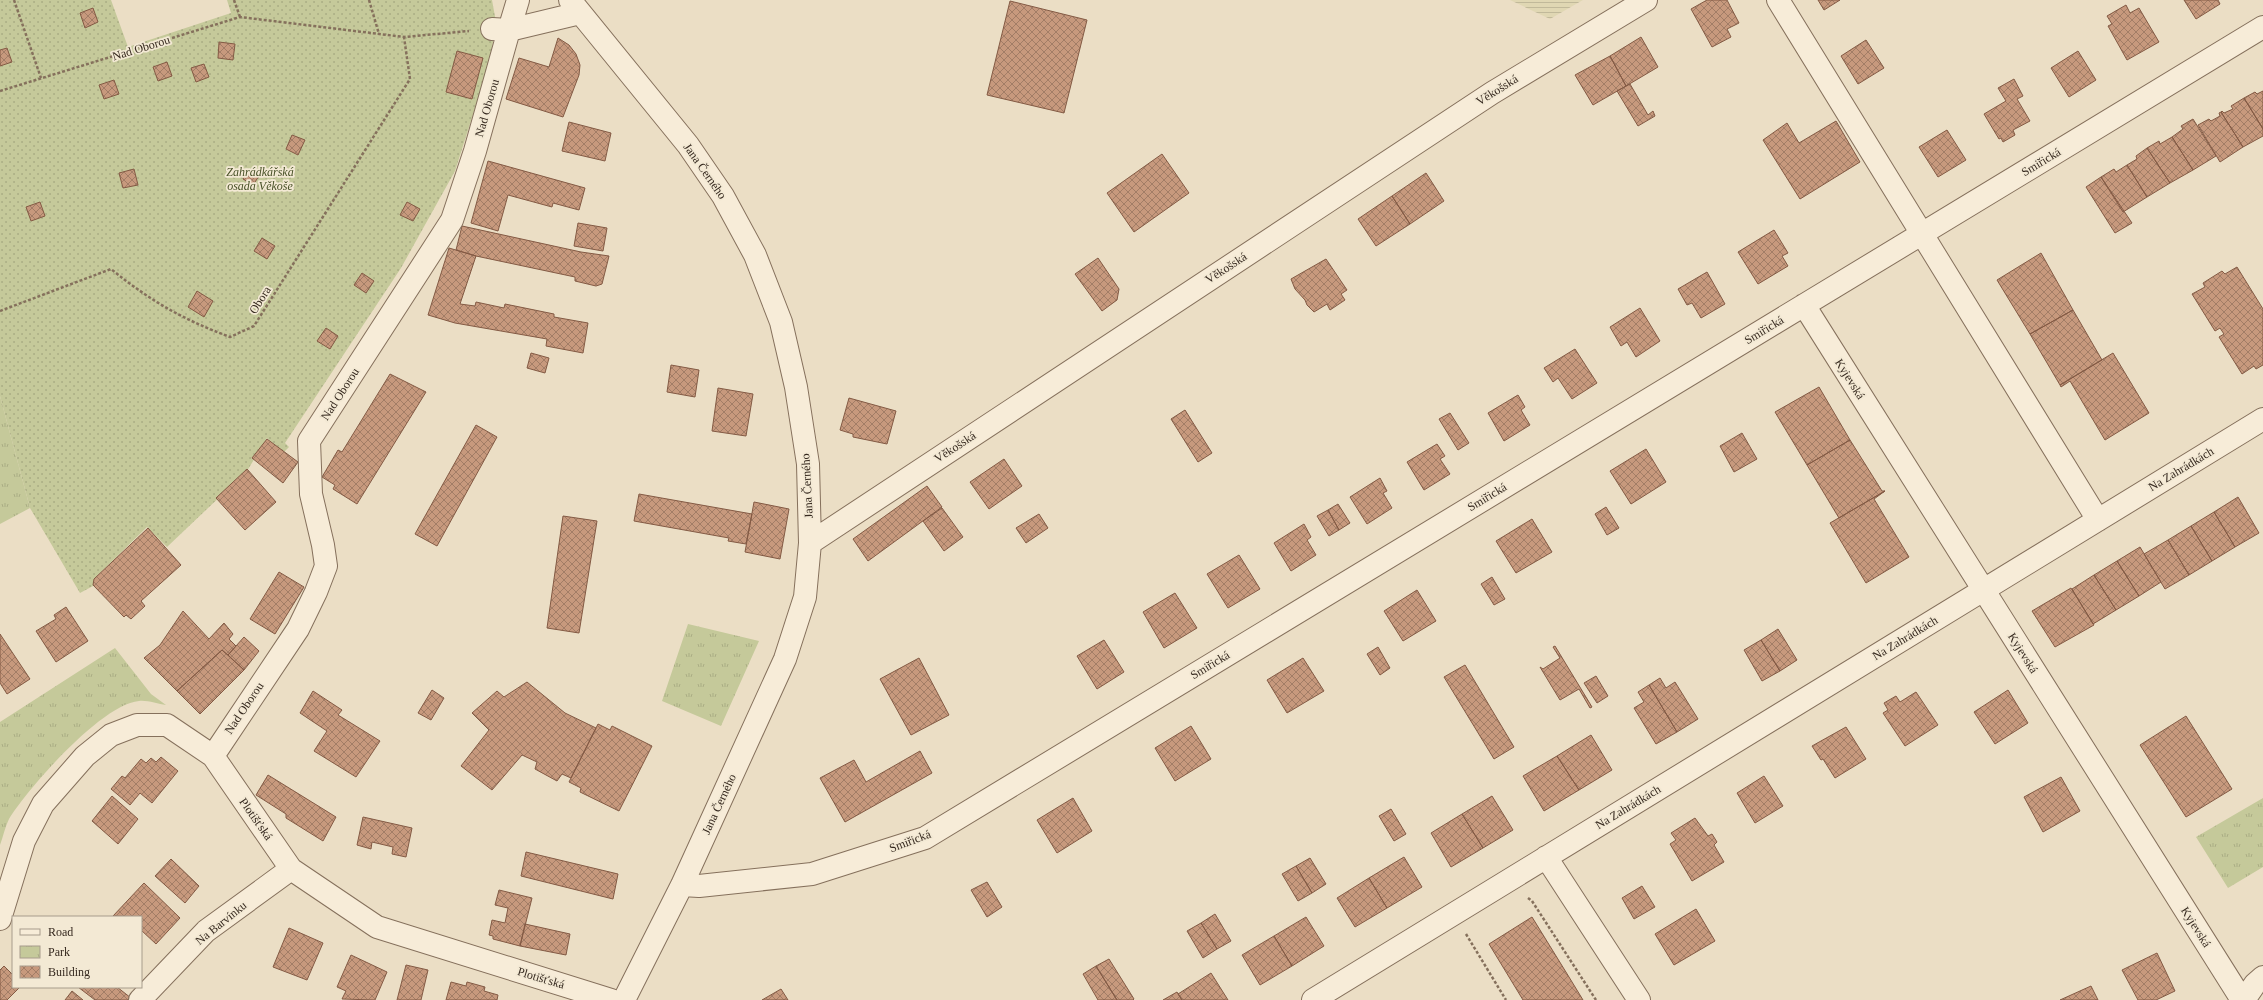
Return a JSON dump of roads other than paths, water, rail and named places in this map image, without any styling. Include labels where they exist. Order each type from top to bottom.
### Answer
[{"type":"street","name":"Nad Oborou","points":[[213,756],[298,629],[316,592],[326,566],[323,545],[311,494],[309,441],[452,220],[475,151],[501,30],[518,0]]},
{"type":"street","name":"Věkošská","points":[[810,542],[1492,93],[1646,0]]},
{"type":"street","points":[[1778,0],[2098,520]]},
{"type":"street","points":[[501,30],[575,6]]},
{"type":"street","name":"Jana Černého","points":[[575,6],[688,145],[724,196],[755,255],[780,322],[796,387],[808,464],[810,542],[805,597],[785,659],[682,885],[624,1000]]},
{"type":"street","name":"Smiřická","points":[[682,885],[699,886],[812,874],[925,838],[2263,28]]},
{"type":"street","name":"Kyjevská","points":[[1804,306],[2243,1000]]},
{"type":"street","name":"Na Zahrádkách","points":[[1313,1000],[2263,419]]},
{"type":"street","name":"Plotišťská","points":[[0,919],[24,841],[43,804],[85,756],[112,735],[137,725],[167,725],[213,756],[291,869],[377,927],[611,1000]]},
{"type":"street","points":[[1546,857],[1639,1000]]},
{"type":"street","name":"Na Barvínku","points":[[140,1000],[206,931],[291,869]]},
{"type":"street","points":[[2243,1000],[2255,984],[2263,977]]},
{"type":"park label","name":"Zahrádkářská osada Věkoše","points":[[260,179]]}]
